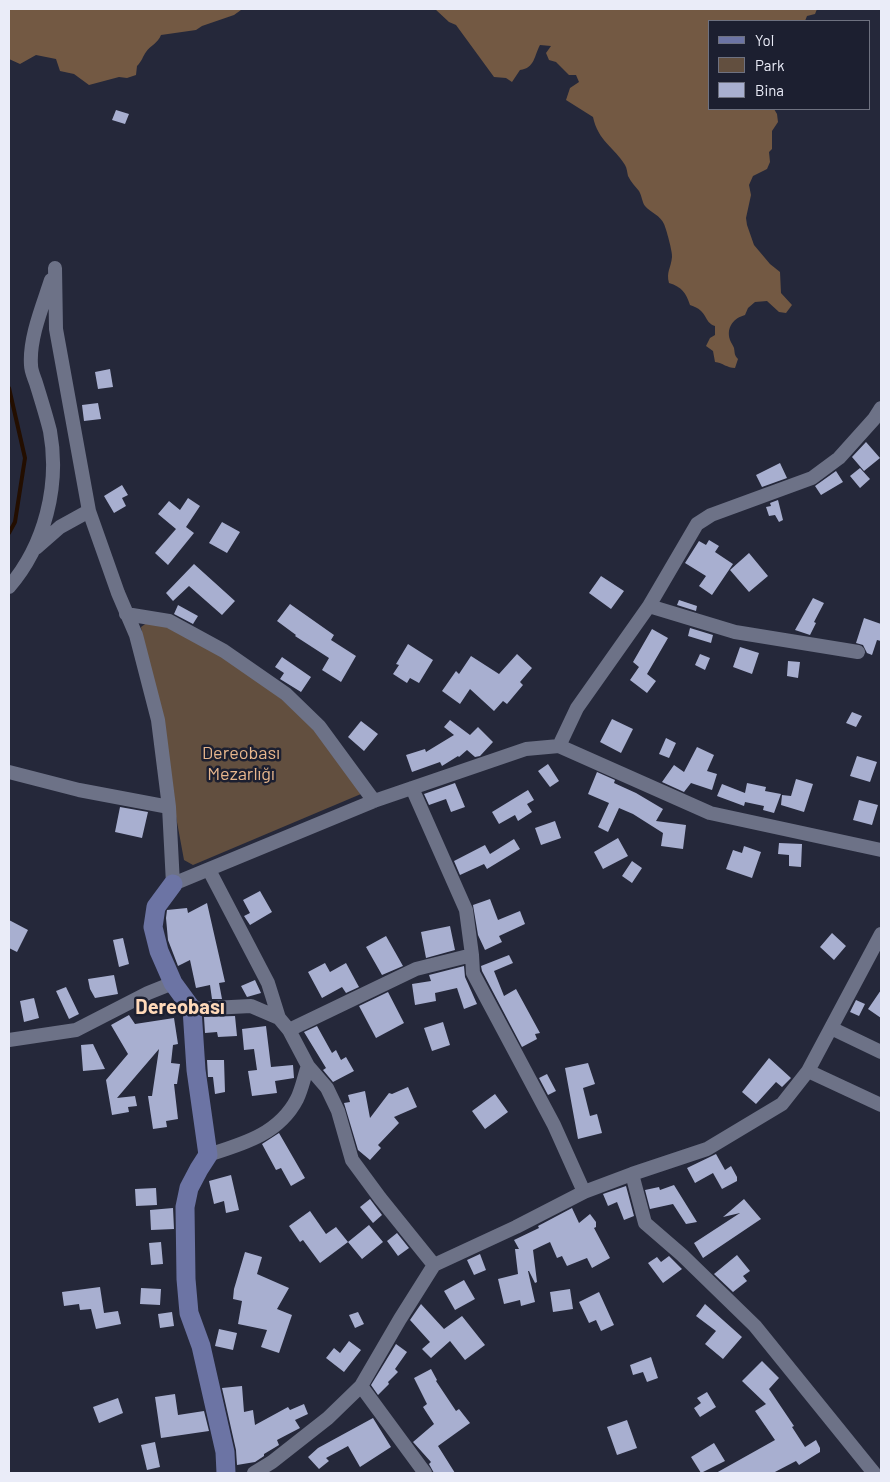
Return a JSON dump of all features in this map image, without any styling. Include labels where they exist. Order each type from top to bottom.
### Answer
[{"type":"street","points":[[9,587],[16,579],[33,550],[44,524],[54,483],[50,432],[31,365],[35,330],[55,268],[56,329],[89,511],[126,614],[136,635],[158,720],[169,807],[173,884]]},
{"type":"street","points":[[559,746],[578,708],[649,606],[697,524],[711,515],[812,478],[839,458],[874,419],[881,408]]},
{"type":"street","points":[[33,550],[60,527],[89,511]]},
{"type":"street","points":[[649,606],[735,632],[858,652]]},
{"type":"street","points":[[126,614],[169,621],[224,651],[286,694],[319,726],[374,801]]},
{"type":"street","points":[[208,1155],[196,1070],[192,1010],[174,983],[159,951],[153,927],[156,907],[173,884],[374,801],[526,749],[559,746],[710,813],[881,850]]},
{"type":"street","points":[[9,772],[78,790],[169,807]]},
{"type":"street","points":[[412,788],[466,910],[472,954],[472,974],[554,1125],[584,1192]]},
{"type":"street","points":[[209,870],[268,983],[279,1018],[289,1030],[308,1066],[327,1088],[338,1111],[352,1160],[434,1265]]},
{"type":"street","points":[[254,1473],[272,1462],[328,1418],[361,1386],[434,1265],[516,1227],[584,1192],[707,1148],[782,1104],[808,1071],[881,934]]},
{"type":"street","points":[[289,1030],[416,969],[472,954]]},
{"type":"street","points":[[9,1028],[9,1040],[76,1030],[148,993],[174,983]]},
{"type":"street","points":[[192,1010],[251,1006],[279,1018]]},
{"type":"street","points":[[831,1028],[881,1052]]},
{"type":"street","points":[[226,1473],[225,1452],[201,1346],[189,1313],[186,1279],[185,1207],[189,1188],[198,1169],[208,1155],[252,1140],[280,1123],[296,1099],[308,1066]]},
{"type":"street","points":[[808,1071],[881,1105]]},
{"type":"street","points":[[632,1174],[645,1223],[756,1326],[874,1473]]},
{"type":"street","points":[[361,1386],[425,1473]]},
{"type":"green space","name":"Dereobası Mezarlığı","points":[[151,620],[174,630],[221,656],[245,671],[288,705],[308,723],[329,747],[361,794],[193,865],[184,860],[141,627]]},
{"type":"shaded area","points":[[9,9],[251,9],[241,10],[234,15],[202,26],[196,30],[161,35],[137,66],[136,75],[127,78],[119,77],[89,85],[74,74],[60,71],[56,59],[36,55],[20,64],[9,59]]},
{"type":"shaded area","points":[[435,9],[817,9],[815,14],[807,16],[805,20],[708,20],[708,110],[775,110],[778,122],[772,131],[772,149],[769,152],[770,162],[767,169],[753,176],[749,185],[751,195],[746,218],[754,245],[770,264],[780,272],[781,293],[792,305],[786,313],[779,312],[767,301],[755,302],[748,308],[745,315],[734,321],[730,327],[729,335],[738,359],[735,368],[715,362],[713,351],[706,346],[710,338],[715,335],[715,326],[709,322],[700,310],[690,305],[685,294],[680,289],[669,283],[668,273],[672,255],[663,221],[645,206],[639,191],[628,176],[625,165],[602,138],[593,117],[566,100],[570,88],[579,82],[576,75],[569,75],[556,62],[549,60],[546,53],[551,46],[540,45],[529,67],[520,70],[512,82],[506,78],[494,77],[456,25],[449,22]]},
{"type":"building","points":[[116,110],[129,114],[125,124],[112,120]]},
{"type":"building","points":[[110,369],[113,387],[98,389],[95,372]]},
{"type":"building","points":[[98,403],[101,419],[84,421],[82,405]]},
{"type":"building","points":[[866,442],[880,458],[864,471],[852,457]]},
{"type":"building","points":[[780,463],[787,478],[762,487],[756,475]]},
{"type":"building","points":[[860,468],[870,479],[860,488],[850,476]]},
{"type":"building","points":[[836,471],[843,482],[821,495],[815,486]]},
{"type":"building","points":[[122,485],[128,495],[122,498],[126,506],[114,513],[104,496]]},
{"type":"building","points":[[188,498],[200,506],[186,527],[194,533],[168,565],[155,553],[176,529],[158,514],[169,501],[180,510]]},
{"type":"building","points":[[778,500],[783,520],[779,522],[775,515],[769,516],[766,507],[771,506],[770,503]]},
{"type":"building","points":[[222,522],[240,532],[227,553],[209,543]]},
{"type":"building","points":[[709,540],[719,546],[715,552],[733,564],[712,595],[699,586],[706,576],[685,563],[699,541],[706,545]]},
{"type":"building","points":[[749,553],[768,576],[749,592],[730,570]]},
{"type":"building","points":[[194,564],[235,601],[222,615],[189,586],[173,601],[166,593]]},
{"type":"building","points":[[601,576],[624,591],[611,609],[589,593]]},
{"type":"building","points":[[813,598],[824,603],[814,622],[816,623],[810,635],[795,630]]},
{"type":"building","points":[[679,600],[697,606],[696,611],[677,605]]},
{"type":"building","points":[[290,604],[334,635],[331,640],[356,656],[341,682],[322,670],[329,658],[295,636],[277,621]]},
{"type":"building","points":[[178,605],[198,616],[193,624],[174,614]]},
{"type":"building","points":[[864,618],[881,624],[881,641],[877,640],[872,655],[867,653],[863,645],[856,643]]},
{"type":"building","points":[[690,628],[713,635],[711,643],[688,636]]},
{"type":"building","points":[[652,629],[668,638],[647,674],[656,681],[647,693],[630,680],[639,667],[633,662]]},
{"type":"building","points":[[408,644],[433,660],[419,683],[410,678],[407,683],[393,674],[399,665],[396,664]]},
{"type":"building","points":[[740,647],[759,653],[752,674],[733,667]]},
{"type":"building","points":[[517,654],[532,668],[520,682],[523,685],[507,704],[503,701],[494,711],[470,689],[460,704],[442,691],[456,671],[459,674],[471,656],[499,674]]},
{"type":"building","points":[[700,654],[710,658],[705,670],[695,665]]},
{"type":"building","points":[[282,657],[311,677],[301,692],[280,679],[284,673],[275,667]]},
{"type":"building","points":[[788,661],[800,662],[798,678],[787,676]]},
{"type":"building","points":[[852,712],[862,716],[856,727],[846,723]]},
{"type":"building","points":[[612,719],[633,729],[621,753],[600,742]]},
{"type":"building","points":[[450,720],[470,735],[478,727],[493,742],[480,756],[475,757],[467,750],[459,757],[442,766],[440,762],[412,772],[406,755],[425,749],[426,752],[454,735],[444,727]]},
{"type":"building","points":[[361,721],[378,734],[364,751],[348,737]]},
{"type":"building","points":[[666,738],[676,743],[669,758],[659,754]]},
{"type":"building","points":[[697,747],[714,755],[707,771],[717,774],[712,790],[691,783],[684,792],[662,782],[674,765],[684,772]]},
{"type":"building","points":[[857,756],[877,762],[870,782],[850,776]]},
{"type":"building","points":[[548,764],[559,781],[550,787],[538,771]]},
{"type":"building","points":[[597,772],[615,780],[614,783],[663,809],[656,821],[686,825],[683,849],[661,846],[663,833],[633,814],[619,808],[608,832],[598,827],[609,803],[588,794]]},
{"type":"building","points":[[796,779],[813,784],[804,812],[781,805],[782,795],[791,796]]},
{"type":"building","points":[[455,783],[465,807],[451,812],[446,799],[429,805],[424,794]]},
{"type":"building","points":[[747,783],[766,787],[765,791],[781,794],[774,813],[763,810],[764,806],[745,802],[744,806],[717,796],[722,784],[745,793]]},
{"type":"building","points":[[528,790],[534,800],[527,804],[532,812],[518,821],[515,815],[499,824],[492,812]]},
{"type":"building","points":[[859,800],[878,805],[872,825],[853,820]]},
{"type":"building","points":[[120,807],[148,812],[142,838],[115,832]]},
{"type":"building","points":[[555,821],[561,838],[541,845],[535,828]]},
{"type":"building","points":[[618,838],[628,856],[603,869],[594,852]]},
{"type":"building","points":[[514,839],[520,849],[487,869],[484,864],[460,875],[454,861],[485,845],[490,854]]},
{"type":"building","points":[[779,843],[802,844],[801,867],[789,866],[789,855],[778,854]]},
{"type":"building","points":[[744,846],[761,852],[752,878],[726,869],[733,850],[742,853]]},
{"type":"building","points":[[632,861],[642,868],[632,883],[622,876]]},
{"type":"building","points":[[260,891],[272,912],[250,925],[244,916],[250,913],[243,900]]},
{"type":"building","points":[[490,899],[498,920],[520,911],[525,924],[499,936],[502,942],[485,950],[478,935],[473,905]]},
{"type":"building","points":[[207,903],[225,982],[219,983],[222,999],[212,999],[210,985],[196,988],[190,960],[178,966],[168,940],[167,910],[187,908],[188,913]]},
{"type":"building","points":[[9,920],[28,930],[17,952],[9,948]]},
{"type":"building","points":[[450,926],[455,950],[426,958],[421,932]]},
{"type":"building","points":[[832,933],[846,946],[834,960],[820,947]]},
{"type":"building","points":[[386,936],[403,966],[382,975],[366,947]]},
{"type":"building","points":[[123,938],[129,964],[119,967],[113,940]]},
{"type":"building","points":[[509,955],[513,963],[494,971],[504,996],[516,989],[540,1033],[535,1034],[537,1039],[522,1047],[481,966]]},
{"type":"building","points":[[325,963],[330,972],[346,963],[359,987],[346,993],[342,987],[322,998],[308,972]]},
{"type":"building","points":[[464,966],[465,977],[477,1004],[464,1009],[457,988],[435,993],[436,1001],[415,1005],[412,984],[431,981],[429,975]]},
{"type":"building","points":[[114,975],[118,994],[95,998],[90,989],[88,979]]},
{"type":"building","points":[[255,980],[261,993],[247,997],[241,986]]},
{"type":"building","points":[[66,987],[79,1014],[69,1019],[56,991]]},
{"type":"building","points":[[881,990],[881,1018],[868,1009]]},
{"type":"building","points":[[388,992],[404,1023],[376,1038],[359,1006]]},
{"type":"building","points":[[34,998],[39,1018],[24,1022],[20,1001]]},
{"type":"building","points":[[856,1000],[865,1004],[859,1016],[850,1012]]},
{"type":"building","points":[[129,1015],[135,1024],[174,1018],[178,1044],[173,1045],[171,1063],[180,1064],[177,1084],[174,1084],[178,1119],[166,1121],[167,1127],[153,1129],[148,1096],[152,1096],[159,1049],[117,1098],[135,1096],[137,1106],[128,1107],[129,1112],[112,1115],[106,1080],[128,1054],[111,1025]]},
{"type":"building","points":[[235,1016],[237,1036],[218,1037],[217,1032],[205,1033],[204,1017]]},
{"type":"building","points":[[443,1022],[450,1045],[432,1051],[424,1028]]},
{"type":"building","points":[[266,1026],[271,1067],[293,1065],[294,1078],[275,1081],[277,1093],[252,1096],[248,1071],[257,1070],[254,1049],[244,1050],[242,1029]]},
{"type":"building","points":[[317,1026],[332,1053],[336,1050],[341,1060],[346,1057],[354,1071],[333,1082],[323,1070],[326,1068],[304,1032]]},
{"type":"building","points":[[93,1044],[105,1069],[83,1071],[81,1045]]},
{"type":"building","points":[[769,1058],[791,1078],[782,1087],[776,1082],[756,1104],[742,1092]]},
{"type":"building","points":[[207,1060],[224,1060],[225,1092],[215,1094],[213,1077],[208,1077]]},
{"type":"building","points":[[588,1063],[595,1084],[583,1088],[590,1116],[597,1114],[602,1133],[578,1139],[565,1068]]},
{"type":"building","points":[[547,1074],[556,1091],[548,1095],[539,1078]]},
{"type":"building","points":[[408,1087],[417,1107],[394,1117],[399,1123],[378,1145],[381,1148],[370,1160],[358,1150],[344,1103],[350,1102],[348,1095],[365,1091],[370,1118],[389,1093],[392,1094]]},
{"type":"building","points":[[495,1094],[508,1112],[485,1129],[472,1111]]},
{"type":"building","points":[[279,1133],[305,1178],[291,1186],[281,1168],[276,1170],[262,1144]]},
{"type":"building","points":[[716,1154],[725,1170],[731,1166],[737,1181],[722,1189],[713,1173],[695,1183],[687,1168]]},
{"type":"building","points":[[231,1175],[239,1210],[226,1213],[224,1201],[214,1204],[209,1181]]},
{"type":"building","points":[[674,1185],[697,1222],[686,1224],[673,1204],[650,1209],[645,1190],[659,1187],[660,1190]]},
{"type":"building","points":[[626,1186],[634,1216],[624,1220],[617,1202],[608,1206],[603,1194]]},
{"type":"building","points":[[156,1188],[157,1205],[136,1206],[135,1189]]},
{"type":"building","points":[[370,1199],[382,1215],[373,1223],[360,1207]]},
{"type":"building","points":[[744,1199],[761,1219],[703,1258],[694,1243],[740,1213],[723,1217]]},
{"type":"building","points":[[173,1208],[174,1229],[151,1230],[150,1210]]},
{"type":"building","points":[[572,1208],[579,1223],[590,1214],[596,1222],[596,1227],[594,1228],[610,1258],[592,1268],[587,1258],[567,1266],[562,1256],[557,1258],[550,1242],[533,1250],[537,1282],[535,1283],[528,1271],[535,1302],[521,1306],[520,1300],[504,1304],[498,1279],[518,1274],[515,1249],[519,1249],[514,1240],[539,1228],[538,1226]]},
{"type":"building","points":[[310,1211],[326,1234],[336,1227],[348,1242],[320,1263],[303,1240],[300,1242],[289,1226]]},
{"type":"building","points":[[369,1225],[383,1242],[362,1259],[348,1242]]},
{"type":"building","points":[[397,1233],[409,1248],[398,1256],[387,1241]]},
{"type":"building","points":[[161,1242],[163,1264],[151,1265],[149,1243]]},
{"type":"building","points":[[245,1252],[262,1257],[257,1274],[289,1288],[277,1309],[292,1315],[279,1353],[261,1347],[267,1330],[238,1324],[242,1301],[233,1299],[234,1289]]},
{"type":"building","points":[[480,1254],[486,1270],[474,1275],[467,1260]]},
{"type":"building","points":[[737,1255],[750,1271],[743,1276],[747,1281],[733,1292],[714,1274]]},
{"type":"building","points":[[669,1256],[682,1269],[663,1283],[648,1263],[657,1257],[661,1262]]},
{"type":"building","points":[[464,1280],[475,1299],[455,1310],[444,1291]]},
{"type":"building","points":[[100,1287],[104,1313],[118,1311],[121,1324],[96,1329],[91,1309],[80,1310],[79,1304],[64,1306],[62,1292]]},
{"type":"building","points":[[141,1288],[161,1289],[160,1305],[140,1304]]},
{"type":"building","points":[[570,1289],[573,1309],[553,1312],[550,1292]]},
{"type":"building","points":[[599,1292],[614,1325],[601,1331],[596,1320],[589,1323],[579,1302]]},
{"type":"building","points":[[421,1304],[444,1329],[462,1316],[485,1345],[465,1360],[450,1341],[431,1358],[422,1349],[430,1342],[410,1320]]},
{"type":"building","points":[[705,1304],[742,1337],[723,1359],[705,1344],[716,1331],[696,1316]]},
{"type":"building","points":[[172,1312],[174,1326],[160,1328],[158,1314]]},
{"type":"building","points":[[358,1312],[364,1324],[355,1328],[349,1315]]},
{"type":"building","points":[[219,1329],[237,1333],[233,1350],[215,1346]]},
{"type":"building","points":[[349,1341],[361,1350],[344,1372],[326,1358],[334,1348],[340,1353]]},
{"type":"building","points":[[396,1344],[407,1352],[395,1369],[398,1372],[378,1395],[371,1385]]},
{"type":"building","points":[[651,1357],[658,1378],[647,1382],[643,1372],[633,1375],[630,1365]]},
{"type":"building","points":[[762,1361],[779,1378],[769,1389],[794,1426],[792,1427],[805,1447],[816,1440],[820,1452],[799,1465],[796,1461],[773,1473],[716,1473],[775,1440],[755,1411],[766,1404],[742,1381]]},
{"type":"building","points":[[431,1369],[436,1381],[456,1411],[459,1409],[470,1423],[438,1446],[455,1473],[434,1473],[429,1464],[431,1462],[413,1442],[434,1424],[423,1407],[427,1404],[414,1378]]},
{"type":"building","points":[[242,1386],[244,1412],[253,1410],[255,1425],[288,1407],[290,1410],[304,1404],[308,1414],[295,1420],[300,1428],[277,1440],[279,1445],[264,1454],[264,1456],[255,1462],[237,1465],[236,1450],[222,1388]]},
{"type":"building","points":[[707,1392],[716,1407],[700,1417],[694,1408],[701,1403],[697,1398]]},
{"type":"building","points":[[175,1394],[178,1415],[204,1411],[209,1431],[161,1438],[155,1397]]},
{"type":"building","points":[[118,1398],[123,1413],[99,1423],[93,1407]]},
{"type":"building","points":[[373,1418],[391,1447],[360,1467],[348,1446],[326,1458],[329,1461],[319,1469],[308,1457],[318,1448]]},
{"type":"building","points":[[627,1420],[637,1448],[617,1455],[607,1427]]},
{"type":"building","points":[[155,1442],[160,1467],[147,1470],[141,1445]]},
{"type":"building","points":[[714,1443],[725,1461],[701,1473],[691,1457]]},
{"type":"waterway","points":[[9,388],[25,458],[15,522],[9,533]]},
{"type":"district","name":"Dereobası","points":[[180,1007]]}]
